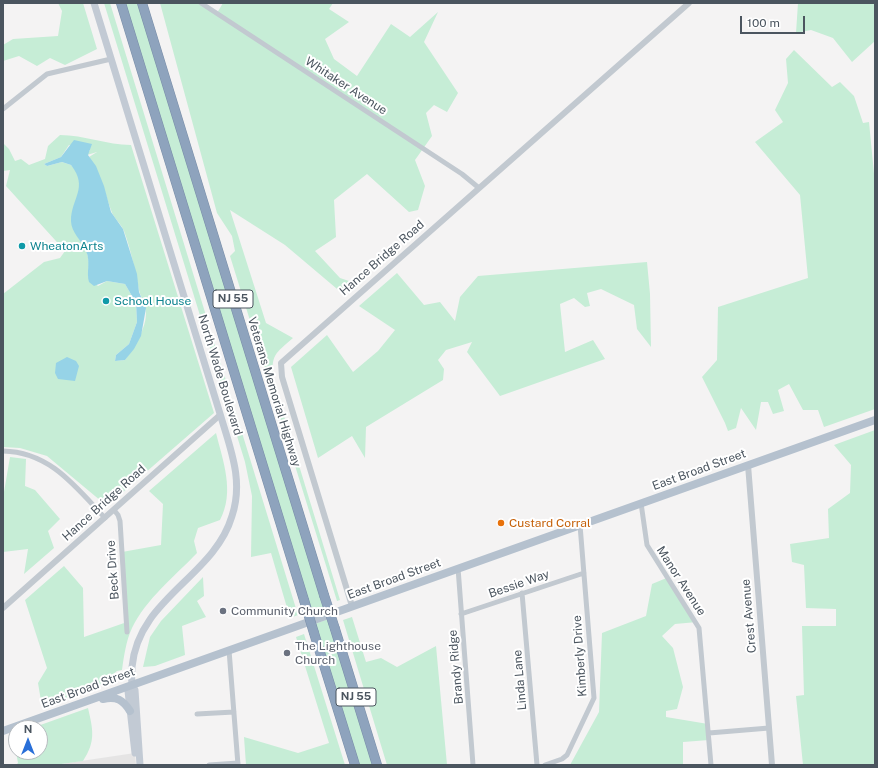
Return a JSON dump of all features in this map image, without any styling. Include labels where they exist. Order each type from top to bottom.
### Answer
[{"type":"highway","name":"NJ 55","points":[[121,3],[355,765]]},
{"type":"highway","name":"Veterans Memorial Highway","points":[[142,3],[377,765]]},
{"type":"main road","name":"North Wade Boulevard","points":[[94,3],[236,468],[237,489],[232,516],[223,536],[214,550],[156,610],[140,633],[134,653],[132,685],[128,691],[136,765]]},
{"type":"main road","name":"East Broad Street","points":[[3,731],[875,420]]},
{"type":"main road","name":"North Wade Boulevard","points":[[132,685],[135,690],[140,765]]},
{"type":"main road","points":[[91,700],[119,698],[130,711]]},
{"type":"street","name":"Whitaker Avenue","points":[[201,3],[462,174],[479,188]]},
{"type":"street","name":"Hance Bridge Road","points":[[352,606],[282,377],[281,363],[689,3]]},
{"type":"street","points":[[3,109],[46,74],[111,59]]},
{"type":"street","name":"Hance Bridge Road","points":[[3,608],[220,415]]},
{"type":"street","points":[[3,451],[20,452],[33,456],[57,468],[105,518]]},
{"type":"street","name":"Crest Avenue","points":[[748,465],[772,765]]},
{"type":"street","name":"Manor Avenue","points":[[641,503],[647,545],[699,628],[712,765]]},
{"type":"street","name":"Beck Drive","points":[[114,510],[120,521],[127,632]]},
{"type":"street","name":"Kimberly Drive","points":[[545,765],[562,759],[567,755],[594,698],[580,525]]},
{"type":"street","name":"Brandy Ridge","points":[[458,568],[473,765]]},
{"type":"street","name":"Bessie Way","points":[[461,614],[584,573]]},
{"type":"street","name":"Linda Lane","points":[[522,593],[537,765]]},
{"type":"street","points":[[209,765],[238,764],[229,650]]},
{"type":"street","points":[[197,714],[234,712]]},
{"type":"street","points":[[709,733],[769,728]]},
{"type":"shaded area","points":[[135,753],[136,765],[54,765]]},
{"type":"green space","points":[[58,3],[83,3],[97,49],[65,65],[50,58],[37,66],[19,56],[3,61],[3,45],[13,39],[58,36],[62,11]]},
{"type":"green space","points":[[104,3],[110,3],[298,615],[290,618],[271,553],[251,557],[252,496],[245,462]]},
{"type":"green space","points":[[124,3],[139,3],[326,611],[313,617]]},
{"type":"green space","points":[[160,3],[201,3],[217,13],[223,3],[333,3],[329,9],[349,22],[325,39],[334,59],[357,76],[391,24],[410,37],[438,12],[424,42],[458,93],[447,112],[434,105],[426,113],[432,136],[415,160],[425,186],[418,210],[409,212],[367,174],[334,200],[336,237],[315,251],[340,278],[355,283],[343,294],[285,245],[230,210],[266,323],[293,338],[278,351],[276,355],[273,365],[273,380],[340,600],[337,601],[230,256],[235,251],[232,236],[217,213]]},
{"type":"green space","points":[[798,3],[875,3],[875,41],[852,62],[833,38],[811,30],[796,33]]},
{"type":"green space","points":[[794,50],[832,87],[840,82],[854,96],[863,123],[869,122],[875,184],[875,409],[824,427],[818,410],[803,410],[789,384],[778,390],[784,411],[773,414],[768,402],[761,402],[756,430],[741,408],[736,428],[728,431],[702,377],[717,360],[718,307],[808,278],[800,195],[755,142],[783,122],[775,110],[788,83],[786,59]]},
{"type":"green space","points":[[60,135],[69,135],[122,145],[131,145],[214,413],[107,506],[47,456],[20,448],[3,447],[3,294],[44,262],[60,258],[65,251],[6,186],[10,170],[3,171],[3,143],[9,149],[15,161],[21,159],[29,165],[45,159],[48,146]],"holes":[[[69,145],[90,150],[87,155],[97,152],[89,157],[99,176],[112,213],[124,231],[145,307],[146,314],[143,328],[137,342],[125,360],[115,361],[116,355],[129,344],[137,322],[136,303],[125,284],[107,281],[98,286],[88,277],[89,263],[87,252],[75,232],[80,182],[77,172],[71,165],[62,162],[47,166],[44,164],[61,157]]]},
{"type":"green space","points":[[647,262],[650,294],[651,347],[637,329],[634,305],[601,289],[587,293],[590,306],[585,307],[574,298],[560,304],[565,352],[593,340],[605,359],[500,396],[467,352],[472,342],[446,350],[438,360],[444,369],[443,380],[366,427],[365,458],[352,436],[318,458],[291,367],[327,335],[353,372],[378,351],[395,330],[359,306],[397,273],[424,305],[440,302],[455,321],[460,297],[478,276]]},
{"type":"green space","points":[[875,430],[875,765],[803,765],[796,696],[804,695],[802,626],[836,626],[836,609],[806,608],[804,565],[792,562],[790,544],[829,538],[828,509],[850,493],[851,465],[834,445]]},
{"type":"green space","points":[[216,433],[224,465],[227,488],[227,499],[220,520],[198,528],[194,541],[197,553],[162,588],[138,617],[128,638],[122,670],[117,671],[98,686],[42,707],[38,683],[47,668],[25,600],[64,566],[83,588],[84,637],[127,622],[122,552],[161,545],[163,504],[149,491]]},
{"type":"green space","points":[[10,457],[26,459],[25,486],[35,490],[60,519],[48,531],[54,548],[24,574],[28,549],[3,552],[3,491],[4,492]]},
{"type":"green space","points":[[203,577],[204,596],[197,601],[206,617],[182,626],[185,655],[155,666],[143,667],[150,637],[161,621]]},
{"type":"green space","points":[[669,577],[697,622],[675,624],[662,636],[673,648],[683,687],[677,709],[666,711],[666,717],[708,724],[709,740],[683,742],[683,765],[570,765],[599,712],[602,633],[646,616],[652,584]]},
{"type":"green space","points":[[352,617],[366,662],[381,658],[397,667],[436,646],[447,765],[387,765],[343,620]]},
{"type":"green space","points":[[328,619],[374,765],[358,765],[315,624]]},
{"type":"green space","points":[[304,634],[345,765],[246,765],[244,737],[298,753],[329,743],[296,637]]},
{"type":"green space","points":[[88,708],[92,729],[92,741],[83,761],[54,765],[16,765],[18,763],[17,760],[48,760],[48,722]]},
{"type":"water","points":[[74,140],[92,144],[88,155],[96,166],[104,186],[111,212],[123,229],[137,274],[139,292],[146,308],[141,336],[134,349],[125,360],[115,361],[116,355],[129,344],[137,322],[136,303],[125,284],[107,281],[94,286],[89,282],[87,255],[71,225],[72,213],[78,193],[79,180],[71,165],[62,162],[47,166],[44,164],[61,157]]},
{"type":"water","points":[[67,357],[76,361],[79,366],[75,381],[58,379],[55,373],[56,363]]},
{"type":"place","name":"WheatonArts","points":[[22,246]]},
{"type":"place","name":"School House","points":[[106,301]]},
{"type":"place","name":"Custard Corral","points":[[501,523]]},
{"type":"place","name":"Community Church","points":[[223,611]]},
{"type":"place","name":"The Lighthouse Church","points":[[287,653]]}]
